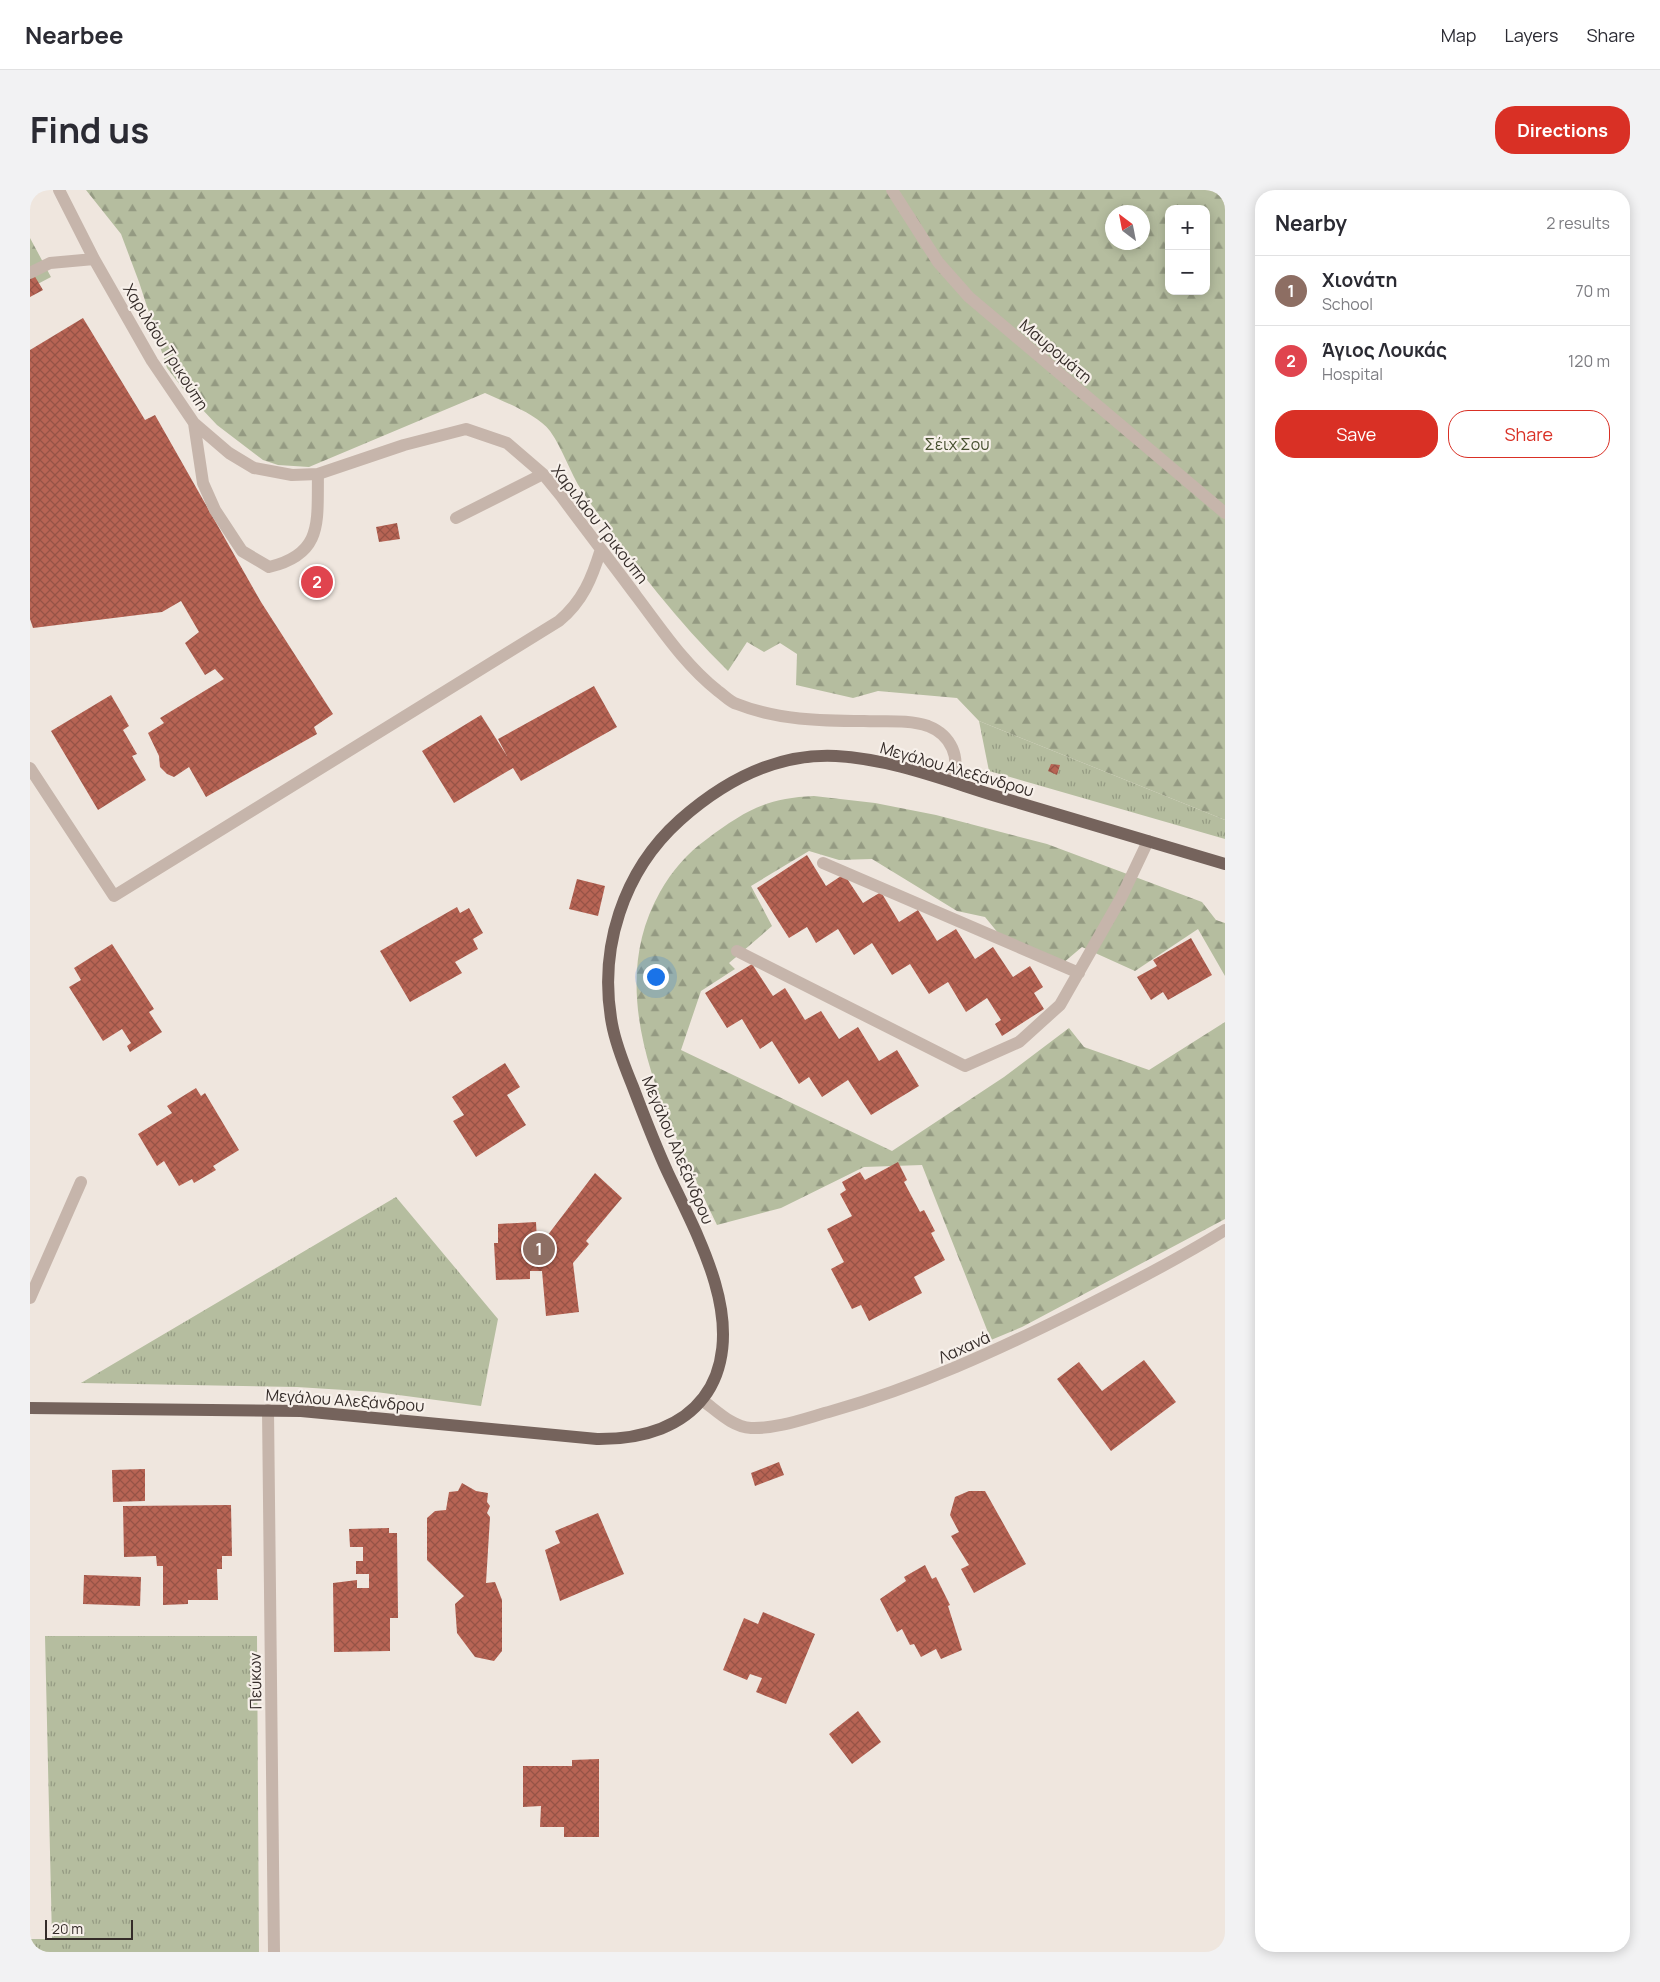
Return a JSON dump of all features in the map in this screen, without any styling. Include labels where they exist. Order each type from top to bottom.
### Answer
[{"type":"main road","name":"Μεγάλου Αλεξάνδρου","points":[[30,1408],[268,1410],[351,1415],[550,1436],[614,1439],[636,1437],[658,1431],[680,1420],[702,1400],[712,1383],[720,1359],[722,1326],[720,1302],[703,1248],[654,1142],[613,1030],[608,993],[610,952],[614,926],[623,902],[644,862],[669,830],[719,790],[758,769],[796,759],[837,756],[894,766],[951,781],[1225,864]]},
{"type":"street","name":"Χαριλάου Τρικούπη","points":[[59,190],[94,259],[156,367],[194,423],[229,453],[254,468],[292,475],[318,474],[404,445],[466,429],[507,443],[543,474],[678,653],[705,680],[734,703],[770,715],[835,721],[910,722],[927,726],[940,732],[950,743],[956,756],[957,769],[951,781]]},
{"type":"street","name":"Μαυρομάτη","points":[[892,190],[938,262],[969,297],[1225,513]]},
{"type":"street","points":[[30,273],[50,263],[94,259]]},
{"type":"street","points":[[194,423],[203,483],[215,510],[242,551],[269,567],[289,562],[312,541],[317,522],[318,474]]},
{"type":"street","points":[[456,518],[543,474]]},
{"type":"street","points":[[30,768],[114,896],[559,621],[578,603],[585,592],[601,549]]},
{"type":"street","points":[[737,951],[965,1066],[1019,1042],[1060,1005],[1121,898],[1148,842]]},
{"type":"street","points":[[823,862],[1079,973]]},
{"type":"street","points":[[30,1298],[81,1182]]},
{"type":"street","name":"Λαχανά","points":[[702,1400],[736,1424],[750,1428],[762,1428],[808,1418],[916,1385],[1020,1340],[1118,1290],[1225,1230]]},
{"type":"street","name":"Πεύκων","points":[[268,1410],[274,1952]]},
{"type":"green space","name":"Σέιχ Σου","points":[[86,190],[1225,190],[1225,820],[979,721],[957,698],[878,691],[853,698],[796,685],[797,654],[780,643],[764,652],[747,642],[728,671],[669,607],[616,539],[582,491],[550,431],[529,414],[485,393],[309,467],[278,465],[263,460],[217,425],[184,390],[167,368],[121,234]]},
{"type":"green space","points":[[30,238],[51,277],[30,288]]},
{"type":"green space","points":[[979,721],[1225,820],[1225,839],[989,771]]},
{"type":"green space","points":[[814,796],[875,803],[936,815],[1047,844],[1202,902],[1216,920],[1225,923],[1225,976],[1198,929],[1135,971],[1082,947],[1063,963],[1003,939],[985,917],[957,911],[872,859],[839,860],[809,851],[751,886],[772,926],[729,963],[735,969],[701,991],[681,1050],[892,1151],[1004,1077],[1069,1028],[1084,1047],[1149,1070],[1225,1022],[1225,1219],[1022,1327],[991,1340],[922,1165],[864,1167],[781,1208],[717,1225],[680,1146],[648,1062],[639,1019],[637,976],[643,933],[665,884],[681,863],[700,844],[733,821],[757,808],[782,800]]},
{"type":"green space","points":[[396,1197],[498,1319],[481,1406],[376,1392],[297,1387],[81,1383]]},
{"type":"green space","points":[[45,1636],[257,1636],[259,1952],[30,1952],[30,1939],[52,1939]]},
{"type":"building","points":[[34,275],[43,290],[30,297],[30,278]]},
{"type":"building","points":[[83,318],[145,420],[155,415],[261,602],[333,714],[314,727],[317,734],[206,797],[189,767],[174,777],[167,774],[160,767],[159,756],[148,733],[164,723],[160,718],[224,679],[215,669],[205,675],[185,643],[199,632],[181,601],[162,612],[33,628],[30,619],[30,350]]},
{"type":"building","points":[[397,523],[400,539],[379,542],[376,527]]},
{"type":"building","points":[[594,686],[617,727],[521,781],[513,768],[454,803],[422,751],[481,715],[507,756],[498,739]]},
{"type":"building","points":[[111,695],[129,726],[123,730],[137,754],[132,756],[146,780],[98,810],[51,731]]},
{"type":"building","points":[[1051,764],[1060,765],[1057,775],[1048,771]]},
{"type":"building","points":[[807,855],[826,886],[844,874],[863,903],[881,892],[899,922],[918,910],[937,941],[956,929],[975,959],[993,947],[1013,977],[1030,966],[1043,987],[1034,993],[1044,1009],[1002,1036],[995,1024],[1001,1020],[987,998],[966,1012],[948,982],[929,994],[910,964],[892,975],[872,943],[854,955],[838,929],[816,943],[807,927],[789,938],[757,888]]},
{"type":"building","points":[[577,879],[605,886],[598,916],[569,909]]},
{"type":"building","points":[[457,907],[460,913],[469,908],[483,933],[473,939],[478,949],[455,962],[462,973],[410,1002],[380,951]]},
{"type":"building","points":[[1191,938],[1212,975],[1168,1000],[1163,992],[1151,1000],[1137,977],[1157,966],[1153,960]]},
{"type":"building","points":[[112,944],[154,1009],[149,1012],[162,1032],[130,1052],[127,1046],[131,1043],[122,1029],[103,1041],[69,987],[81,980],[74,968]]},
{"type":"building","points":[[752,964],[773,996],[785,988],[805,1020],[821,1011],[839,1039],[858,1027],[879,1061],[897,1050],[919,1086],[871,1115],[848,1080],[822,1097],[809,1077],[799,1084],[772,1041],[760,1049],[742,1019],[727,1028],[705,993]]},
{"type":"building","points":[[505,1063],[520,1087],[507,1095],[526,1125],[476,1157],[453,1121],[464,1115],[452,1097]]},
{"type":"building","points":[[196,1088],[201,1096],[205,1093],[239,1150],[213,1166],[216,1170],[194,1183],[192,1179],[179,1186],[164,1161],[157,1166],[138,1134],[172,1113],[167,1106]]},
{"type":"building","points":[[898,1162],[907,1180],[904,1182],[920,1212],[924,1210],[935,1231],[931,1233],[945,1260],[914,1277],[922,1293],[869,1321],[861,1305],[852,1309],[831,1269],[844,1262],[827,1229],[852,1216],[840,1194],[846,1190],[842,1182],[860,1172],[865,1180]]},
{"type":"building","points":[[595,1173],[622,1198],[586,1241],[589,1244],[573,1263],[579,1312],[546,1316],[542,1271],[530,1271],[530,1279],[496,1280],[494,1243],[498,1243],[498,1224],[536,1222],[537,1241],[544,1240]]},
{"type":"building","points":[[1144,1360],[1176,1402],[1111,1451],[1057,1379],[1079,1362],[1102,1391]]},
{"type":"building","points":[[779,1462],[784,1475],[755,1486],[751,1473]]},
{"type":"building","points":[[145,1469],[145,1501],[113,1502],[112,1470]]},
{"type":"building","points":[[462,1483],[476,1491],[488,1493],[487,1502],[490,1506],[487,1513],[490,1517],[486,1583],[495,1582],[502,1600],[502,1651],[494,1661],[475,1657],[457,1633],[455,1604],[464,1596],[427,1560],[427,1518],[435,1511],[446,1510],[449,1492],[458,1491]]},
{"type":"building","points":[[969,1491],[985,1491],[1026,1564],[974,1593],[961,1569],[969,1565],[951,1536],[959,1532],[950,1515],[955,1497]]},
{"type":"building","points":[[231,1505],[232,1556],[222,1556],[222,1569],[217,1569],[218,1600],[188,1600],[188,1604],[163,1605],[163,1566],[157,1566],[156,1556],[124,1557],[123,1506]]},
{"type":"building","points":[[598,1513],[624,1574],[560,1601],[545,1550],[560,1543],[555,1531]]},
{"type":"building","points":[[389,1528],[389,1533],[397,1533],[398,1618],[390,1618],[390,1651],[334,1652],[333,1583],[357,1580],[357,1588],[369,1588],[369,1574],[356,1574],[356,1561],[363,1561],[363,1547],[350,1547],[349,1529]]},
{"type":"building","points":[[925,1565],[932,1579],[936,1577],[950,1605],[948,1606],[962,1650],[941,1659],[936,1649],[921,1657],[914,1644],[910,1645],[902,1629],[897,1632],[880,1599],[906,1581],[904,1577]]},
{"type":"building","points":[[84,1575],[141,1577],[140,1606],[83,1604]]},
{"type":"building","points":[[763,1612],[815,1634],[786,1704],[756,1692],[762,1678],[750,1674],[747,1680],[723,1670],[744,1618],[758,1624]]},
{"type":"building","points":[[858,1711],[881,1742],[852,1764],[829,1734]]},
{"type":"building","points":[[599,1759],[599,1837],[564,1837],[564,1827],[540,1827],[541,1806],[523,1807],[523,1766],[572,1766],[572,1760]]},
{"type":"place","name":"Άγιος Λουκάς","points":[[317,582]]},
{"type":"place","name":"Χιονάτη","points":[[539,1249]]}]
